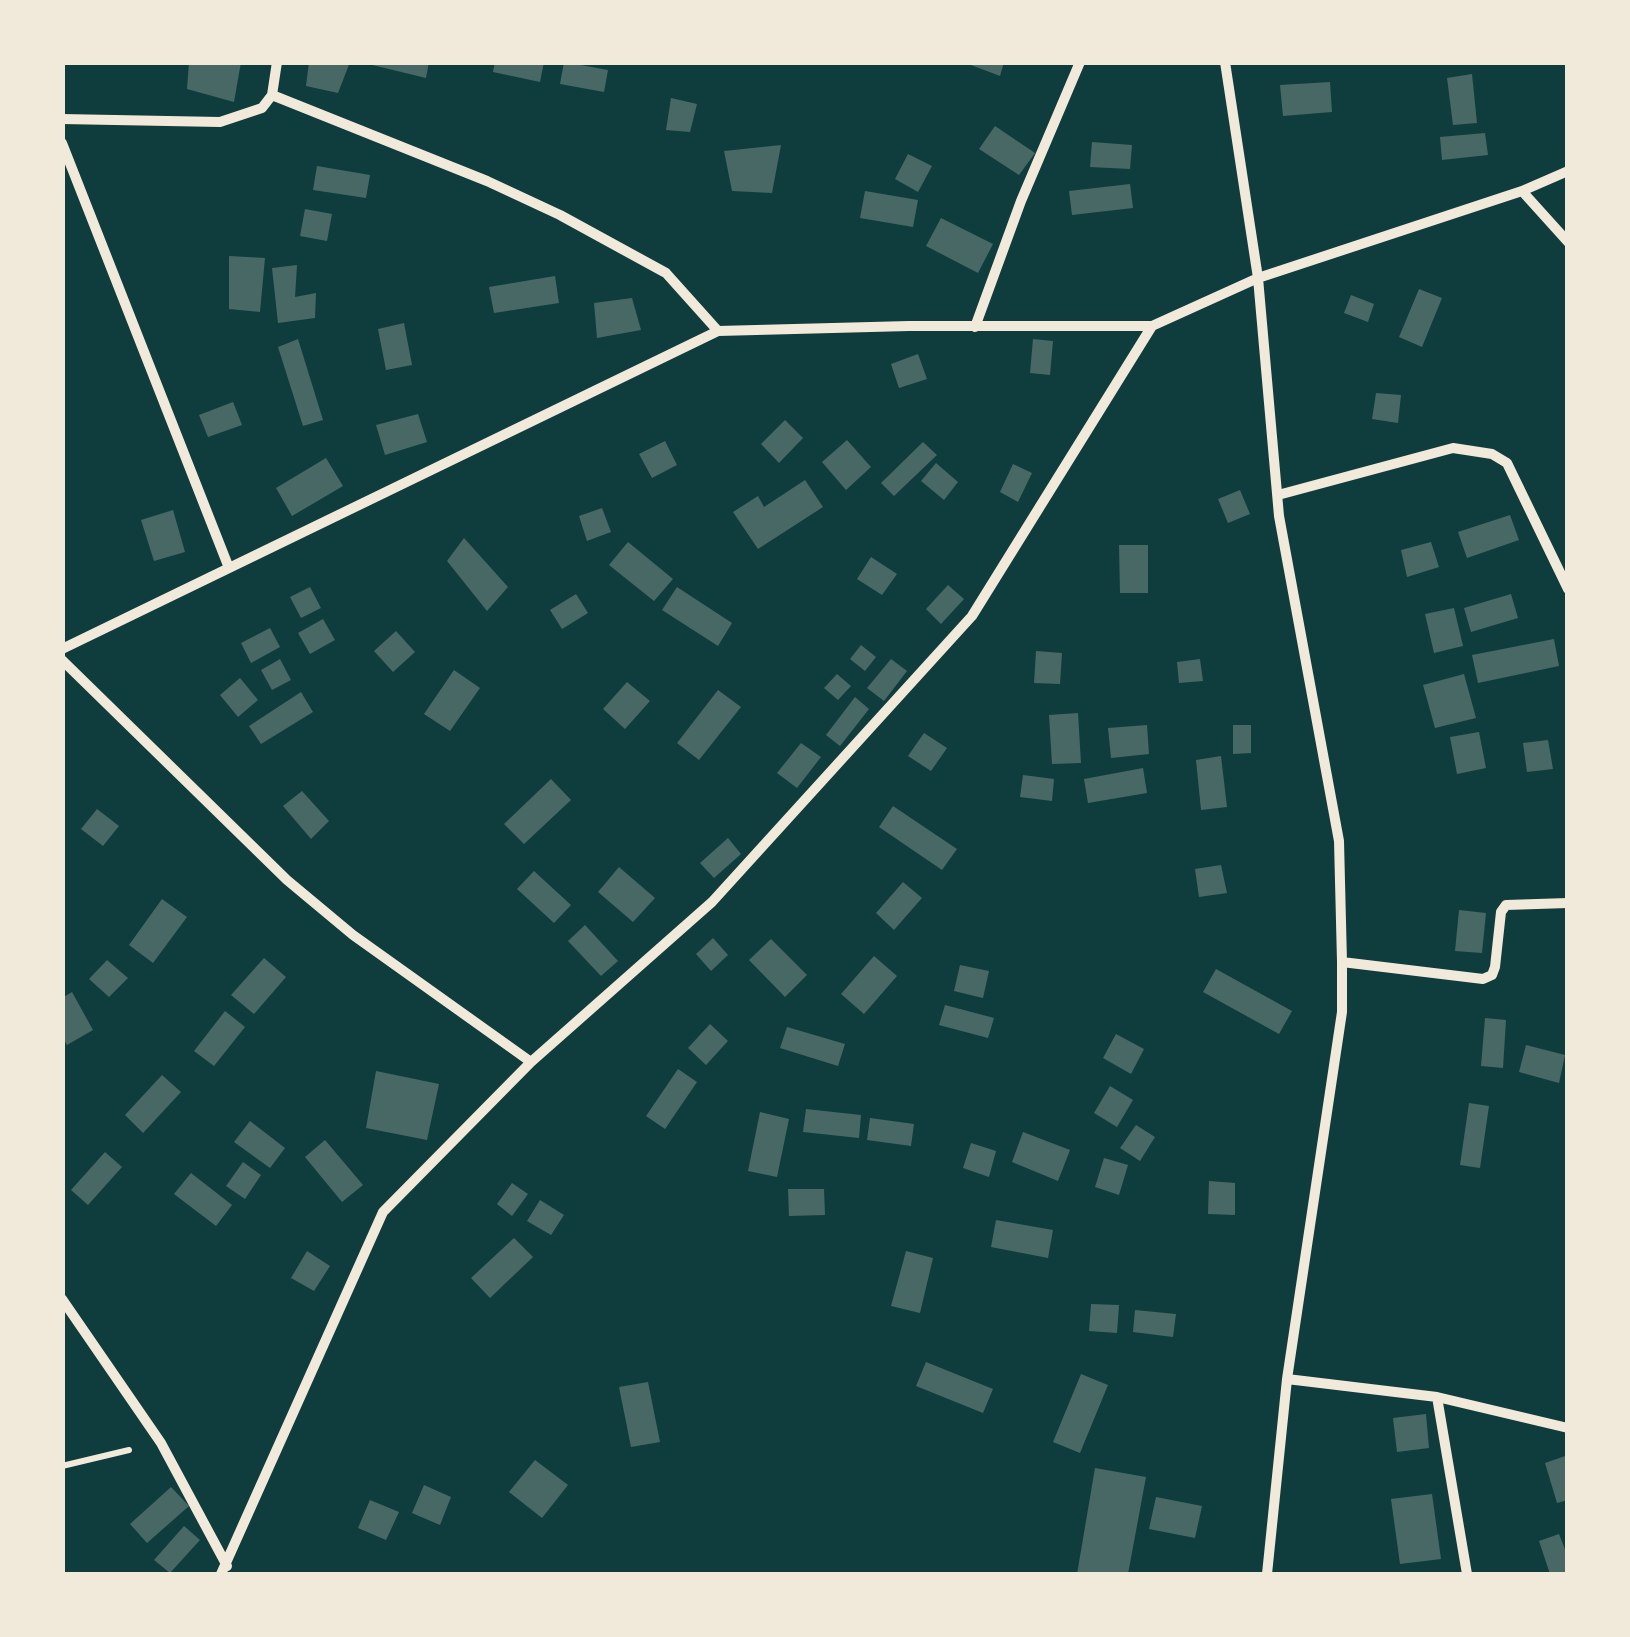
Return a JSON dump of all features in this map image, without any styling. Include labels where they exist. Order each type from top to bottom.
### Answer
[{"type":"street","points":[[62,119],[220,122],[262,108],[272,95],[277,62]]},
{"type":"street","points":[[975,326],[1021,201],[1080,62]]},
{"type":"street","points":[[1225,62],[1258,278],[1278,496],[1340,840],[1342,1012],[1287,1379],[1267,1574]]},
{"type":"street","points":[[272,95],[487,181],[560,216],[666,273],[718,331]]},
{"type":"street","points":[[62,143],[229,568]]},
{"type":"street","points":[[62,649],[718,331],[1152,326],[1258,278],[1522,192],[1568,171]]},
{"type":"street","points":[[1522,192],[1568,242]]},
{"type":"street","points":[[224,1570],[383,1212],[531,1062],[712,902],[972,616],[1152,326]]},
{"type":"street","points":[[1278,496],[1454,448],[1492,454],[1506,462],[1568,588]]},
{"type":"street","points":[[62,660],[287,880],[354,935],[531,1062]]},
{"type":"street","points":[[1342,962],[1483,978],[1492,974],[1501,912],[1506,905],[1568,903]]},
{"type":"street","points":[[62,1299],[161,1443],[224,1570]]},
{"type":"street","points":[[1287,1379],[1437,1397],[1568,1428]]},
{"type":"street","points":[[1437,1397],[1467,1574]]},
{"type":"path","points":[[62,1466],[161,1443]]},
{"type":"building","points":[[189,62],[241,62],[234,102],[187,89]]},
{"type":"building","points":[[309,62],[350,62],[338,93],[306,86]]},
{"type":"building","points":[[360,62],[429,62],[426,78]]},
{"type":"building","points":[[495,62],[544,62],[540,82],[493,72]]},
{"type":"building","points":[[564,62],[608,70],[604,92],[560,84]]},
{"type":"building","points":[[963,62],[1004,62],[1000,76]]},
{"type":"building","points":[[1472,74],[1477,123],[1453,125],[1447,78]]},
{"type":"building","points":[[1330,82],[1332,112],[1283,116],[1280,85]]},
{"type":"building","points":[[671,98],[697,104],[690,132],[666,130]]},
{"type":"building","points":[[995,126],[1035,153],[1019,175],[979,149]]},
{"type":"building","points":[[1485,133],[1488,155],[1442,160],[1440,137]]},
{"type":"building","points":[[1092,142],[1132,145],[1130,169],[1090,167]]},
{"type":"building","points":[[781,145],[772,193],[732,191],[724,151]]},
{"type":"building","points":[[908,154],[932,166],[918,192],[895,179]]},
{"type":"building","points":[[317,166],[370,175],[366,198],[313,190]]},
{"type":"building","points":[[1130,184],[1133,208],[1072,215],[1069,191]]},
{"type":"building","points":[[865,191],[918,200],[913,227],[860,218]]},
{"type":"building","points":[[305,209],[332,214],[327,241],[300,236]]},
{"type":"building","points":[[941,218],[993,244],[978,273],[926,246]]},
{"type":"building","points":[[229,256],[265,258],[260,312],[229,309]]},
{"type":"building","points":[[297,265],[295,297],[316,293],[315,318],[278,323],[272,268]]},
{"type":"building","points":[[555,276],[559,303],[494,313],[489,287]]},
{"type":"building","points":[[1419,289],[1442,298],[1422,347],[1399,337]]},
{"type":"building","points":[[1351,295],[1374,304],[1368,322],[1344,313]]},
{"type":"building","points":[[632,298],[641,330],[597,338],[594,303]]},
{"type":"building","points":[[404,323],[412,365],[386,370],[378,329]]},
{"type":"building","points":[[298,339],[323,420],[303,426],[278,347]]},
{"type":"building","points":[[1033,339],[1053,341],[1050,375],[1030,373]]},
{"type":"building","points":[[918,354],[927,379],[899,388],[891,364]]},
{"type":"building","points":[[1376,393],[1401,395],[1398,423],[1372,419]]},
{"type":"building","points":[[233,402],[242,425],[208,437],[199,415]]},
{"type":"building","points":[[418,414],[427,442],[385,455],[376,425]]},
{"type":"building","points":[[785,420],[803,438],[779,463],[761,444]]},
{"type":"building","points":[[847,440],[871,467],[846,490],[822,462]]},
{"type":"building","points":[[665,441],[677,465],[652,478],[639,454]]},
{"type":"building","points":[[923,442],[937,455],[894,496],[881,483]]},
{"type":"building","points":[[326,458],[343,486],[292,516],[276,488]]},
{"type":"building","points":[[936,463],[958,482],[944,500],[921,481]]},
{"type":"building","points":[[1013,464],[1032,473],[1018,502],[1000,492]]},
{"type":"building","points":[[805,480],[823,507],[758,549],[733,512],[758,496],[764,507]]},
{"type":"building","points":[[1240,490],[1250,514],[1228,523],[1218,499]]},
{"type":"building","points":[[602,508],[611,532],[587,541],[579,516]]},
{"type":"building","points":[[173,510],[185,552],[154,561],[141,520]]},
{"type":"building","points":[[1510,515],[1519,540],[1467,558],[1458,532]]},
{"type":"building","points":[[464,538],[508,587],[487,611],[447,561]]},
{"type":"building","points":[[628,542],[673,579],[654,601],[609,565]]},
{"type":"building","points":[[1431,542],[1439,567],[1407,577],[1401,550]]},
{"type":"building","points":[[1119,545],[1148,545],[1148,593],[1120,593]]},
{"type":"building","points":[[871,557],[897,574],[882,595],[857,579]]},
{"type":"building","points":[[948,585],[964,599],[941,624],[926,609]]},
{"type":"building","points":[[310,587],[321,608],[301,618],[290,597]]},
{"type":"building","points":[[677,587],[732,623],[718,646],[662,610]]},
{"type":"building","points":[[576,594],[588,613],[562,629],[550,610]]},
{"type":"building","points":[[1511,594],[1518,618],[1471,632],[1464,608]]},
{"type":"building","points":[[1454,608],[1463,646],[1434,653],[1425,614]]},
{"type":"building","points":[[323,619],[335,640],[310,654],[298,633]]},
{"type":"building","points":[[270,628],[280,647],[251,663],[241,643]]},
{"type":"building","points":[[396,631],[415,652],[393,672],[374,651]]},
{"type":"building","points":[[1554,639],[1559,666],[1478,683],[1472,655]]},
{"type":"building","points":[[861,645],[876,657],[865,671],[850,659]]},
{"type":"building","points":[[1036,651],[1062,653],[1060,684],[1034,683]]},
{"type":"building","points":[[280,659],[291,680],[272,690],[261,670]]},
{"type":"building","points":[[891,659],[907,671],[884,701],[867,688]]},
{"type":"building","points":[[1200,659],[1203,681],[1179,683],[1177,662]]},
{"type":"building","points":[[454,670],[480,688],[450,731],[424,714]]},
{"type":"building","points":[[837,674],[851,686],[838,700],[824,688]]},
{"type":"building","points":[[1464,674],[1476,718],[1435,728],[1423,685]]},
{"type":"building","points":[[240,678],[258,700],[238,717],[220,695]]},
{"type":"building","points":[[627,682],[650,701],[625,729],[603,709]]},
{"type":"building","points":[[718,690],[741,707],[699,760],[677,743]]},
{"type":"building","points":[[301,692],[313,712],[261,744],[249,726]]},
{"type":"building","points":[[855,697],[869,709],[840,746],[826,735]]},
{"type":"building","points":[[1078,713],[1081,763],[1052,764],[1049,715]]},
{"type":"building","points":[[1147,725],[1149,754],[1111,758],[1108,728]]},
{"type":"building","points":[[1233,725],[1251,725],[1251,753],[1233,754]]},
{"type":"building","points":[[1479,732],[1486,768],[1457,774],[1450,737]]},
{"type":"building","points":[[924,733],[947,748],[931,771],[908,756]]},
{"type":"building","points":[[1548,740],[1553,769],[1527,772],[1523,743]]},
{"type":"building","points":[[801,743],[821,757],[797,788],[777,773]]},
{"type":"building","points":[[1221,756],[1227,807],[1201,810],[1196,760]]},
{"type":"building","points":[[1143,768],[1147,793],[1088,803],[1084,779]]},
{"type":"building","points":[[1023,775],[1054,779],[1052,801],[1020,797]]},
{"type":"building","points":[[551,779],[571,800],[524,844],[504,824]]},
{"type":"building","points":[[302,791],[329,821],[311,839],[283,806]]},
{"type":"building","points":[[893,806],[957,849],[942,870],[879,827]]},
{"type":"building","points":[[97,809],[119,826],[103,846],[81,829]]},
{"type":"building","points":[[728,838],[741,854],[714,878],[700,863]]},
{"type":"building","points":[[1221,865],[1227,893],[1199,897],[1195,869]]},
{"type":"building","points":[[619,867],[655,898],[633,922],[598,892]]},
{"type":"building","points":[[534,871],[571,905],[554,923],[517,889]]},
{"type":"building","points":[[903,882],[922,898],[894,930],[876,913]]},
{"type":"building","points":[[162,899],[187,917],[153,963],[129,945]]},
{"type":"building","points":[[1459,910],[1486,913],[1482,953],[1455,951]]},
{"type":"building","points":[[585,925],[618,961],[601,976],[568,941]]},
{"type":"building","points":[[713,938],[728,955],[711,971],[696,954]]},
{"type":"building","points":[[771,939],[807,975],[785,997],[749,960]]},
{"type":"building","points":[[874,956],[897,976],[864,1014],[841,994]]},
{"type":"building","points":[[264,958],[286,977],[254,1014],[231,995]]},
{"type":"building","points":[[107,960],[128,978],[109,997],[89,979]]},
{"type":"building","points":[[960,965],[989,971],[983,998],[954,991]]},
{"type":"building","points":[[1216,969],[1292,1011],[1279,1034],[1203,992]]},
{"type":"building","points":[[72,992],[93,1030],[67,1045],[62,1037],[62,998]]},
{"type":"building","points":[[945,1005],[994,1018],[988,1038],[939,1025]]},
{"type":"building","points":[[225,1011],[245,1027],[214,1066],[194,1051]]},
{"type":"building","points":[[1485,1018],[1506,1020],[1503,1068],[1481,1066]]},
{"type":"building","points":[[710,1024],[728,1041],[706,1065],[688,1048]]},
{"type":"building","points":[[787,1027],[845,1044],[838,1066],[780,1048]]},
{"type":"building","points":[[1116,1034],[1144,1049],[1131,1074],[1103,1058]]},
{"type":"building","points":[[1526,1045],[1565,1055],[1559,1083],[1519,1072]]},
{"type":"building","points":[[678,1069],[697,1082],[665,1129],[646,1116]]},
{"type":"building","points":[[376,1071],[439,1084],[427,1140],[366,1128]]},
{"type":"building","points":[[162,1075],[181,1092],[143,1133],[125,1115]]},
{"type":"building","points":[[1110,1086],[1133,1100],[1117,1127],[1094,1113]]},
{"type":"building","points":[[1469,1103],[1489,1106],[1480,1168],[1460,1165]]},
{"type":"building","points":[[806,1109],[861,1115],[859,1138],[803,1132]]},
{"type":"building","points":[[760,1112],[789,1119],[777,1177],[748,1171]]},
{"type":"building","points":[[870,1118],[914,1124],[911,1146],[867,1140]]},
{"type":"building","points":[[250,1121],[285,1148],[270,1168],[234,1142]]},
{"type":"building","points":[[1136,1125],[1155,1137],[1140,1161],[1120,1148]]},
{"type":"building","points":[[1023,1132],[1070,1150],[1058,1181],[1012,1162]]},
{"type":"building","points":[[325,1140],[363,1185],[342,1202],[305,1157]]},
{"type":"building","points":[[971,1143],[996,1151],[989,1177],[963,1168]]},
{"type":"building","points":[[105,1152],[122,1167],[88,1205],[71,1190]]},
{"type":"building","points":[[1104,1158],[1128,1165],[1119,1195],[1095,1187]]},
{"type":"building","points":[[243,1162],[261,1175],[245,1199],[226,1186]]},
{"type":"building","points":[[191,1173],[232,1205],[216,1226],[174,1194]]},
{"type":"building","points":[[1209,1181],[1235,1183],[1235,1215],[1208,1214]]},
{"type":"building","points":[[512,1183],[528,1194],[512,1216],[497,1204]]},
{"type":"building","points":[[788,1189],[824,1189],[825,1215],[789,1216]]},
{"type":"building","points":[[540,1200],[564,1215],[551,1235],[527,1221]]},
{"type":"building","points":[[996,1220],[1053,1230],[1048,1258],[991,1247]]},
{"type":"building","points":[[514,1238],[533,1257],[490,1298],[471,1278]]},
{"type":"building","points":[[307,1251],[330,1266],[314,1291],[291,1278]]},
{"type":"building","points":[[906,1251],[933,1258],[920,1313],[891,1306]]},
{"type":"building","points":[[1091,1304],[1119,1305],[1117,1333],[1089,1331]]},
{"type":"building","points":[[1135,1310],[1176,1314],[1173,1337],[1133,1332]]},
{"type":"building","points":[[926,1362],[993,1389],[983,1413],[916,1386]]},
{"type":"building","points":[[1081,1374],[1108,1385],[1080,1453],[1053,1442]]},
{"type":"building","points":[[648,1382],[660,1442],[631,1447],[619,1387]]},
{"type":"building","points":[[1426,1414],[1429,1448],[1397,1452],[1393,1418]]},
{"type":"building","points":[[1568,1455],[1568,1500],[1557,1503],[1545,1463]]},
{"type":"building","points":[[535,1460],[568,1485],[542,1518],[509,1492]]},
{"type":"building","points":[[1095,1468],[1146,1477],[1128,1574],[1077,1574]]},
{"type":"building","points":[[424,1485],[451,1497],[440,1525],[412,1513]]},
{"type":"building","points":[[171,1487],[189,1506],[147,1543],[130,1524]]},
{"type":"building","points":[[1432,1494],[1441,1559],[1400,1564],[1391,1499]]},
{"type":"building","points":[[1156,1497],[1202,1506],[1195,1538],[1149,1529]]},
{"type":"building","points":[[370,1500],[399,1512],[386,1540],[358,1528]]},
{"type":"building","points":[[184,1526],[200,1540],[170,1573],[154,1560]]},
{"type":"building","points":[[1559,1534],[1568,1557],[1568,1574],[1550,1574],[1539,1541]]}]
